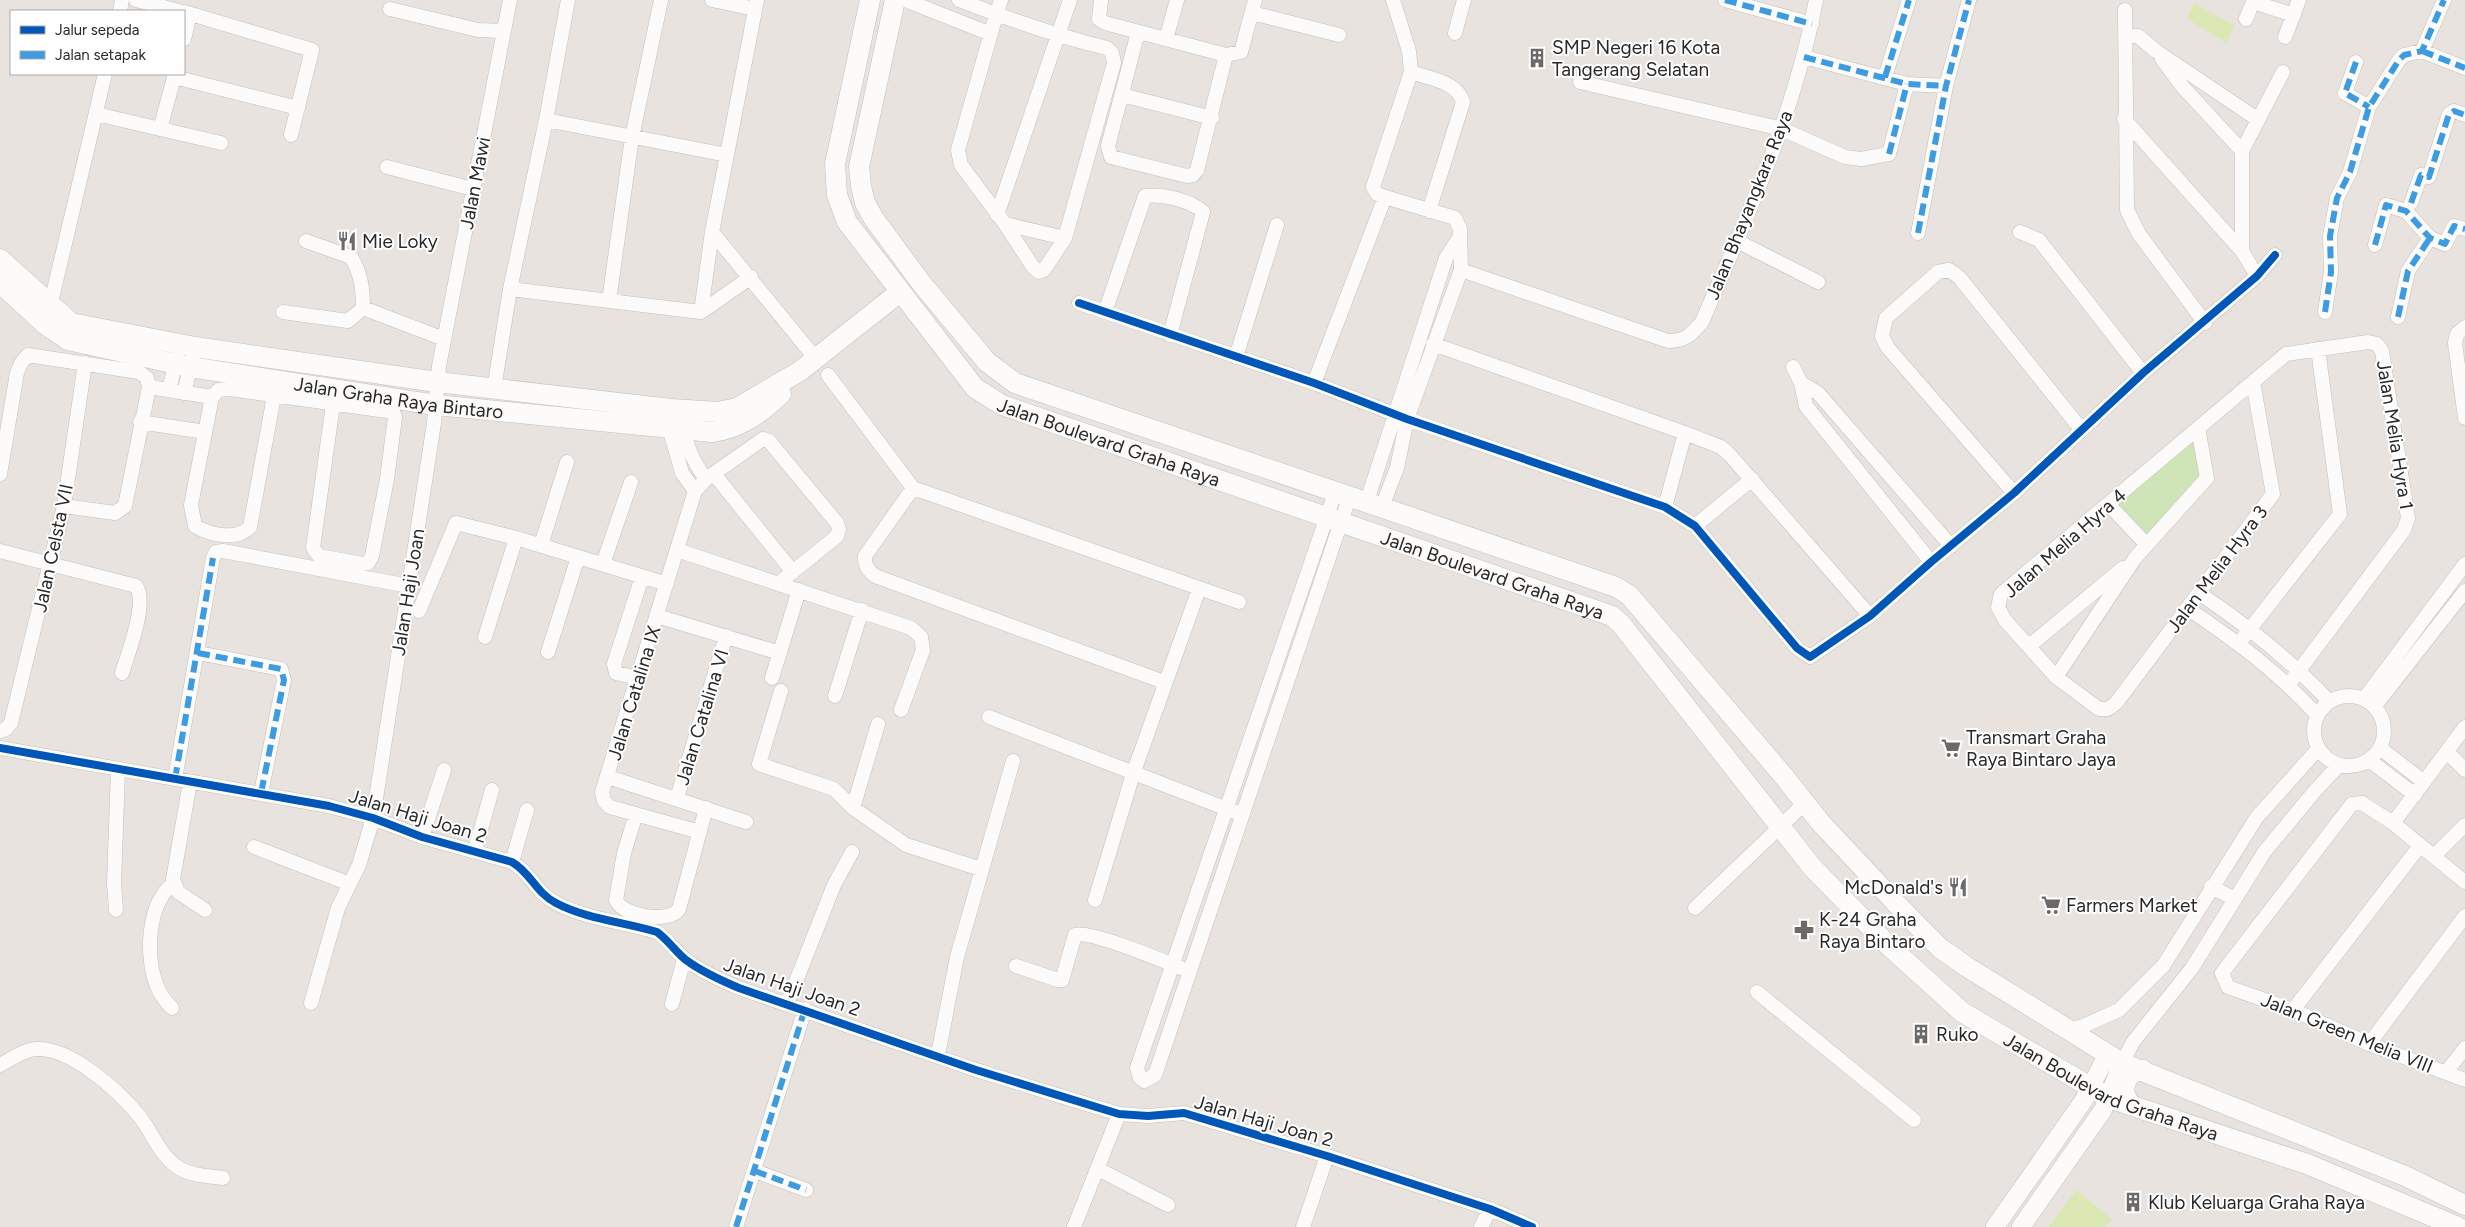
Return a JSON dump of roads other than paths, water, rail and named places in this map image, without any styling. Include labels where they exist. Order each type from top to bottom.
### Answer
[{"type":"main road","name":"Jalan Boulevard Graha Raya","points":[[870,0],[835,164],[835,187],[847,222],[975,388],[1002,405],[1612,616],[1621,624],[1812,867],[1889,946],[1962,1012],[2109,1098],[2307,1164],[2458,1227]]},
{"type":"main road","name":"Jalan Boulevard Graha Raya","points":[[895,0],[859,167],[860,186],[865,203],[874,219],[922,284],[988,362],[1015,383],[1616,587],[1629,595],[1820,822],[1940,948],[2114,1059],[2405,1176],[2465,1205]]},
{"type":"main road","name":"Jalan Graha Raya Bintaro","points":[[0,260],[68,340],[185,355],[438,374],[494,389],[678,419],[712,432],[729,430],[743,424],[779,396],[800,371],[900,292]]},
{"type":"main road","name":"Jalan Graha Raya Bintaro","points":[[0,283],[48,316]]},
{"type":"main road","name":"Jalan Graha Raya Bintaro","points":[[185,355],[436,405],[678,419]]},
{"type":"main road","points":[[2132,1105],[2124,1095],[2124,1083],[2131,1073],[2143,1070]]},
{"type":"street","points":[[136,0],[181,10]]},
{"type":"street","name":"Jalan Mawi","points":[[438,374],[510,0]]},
{"type":"street","points":[[494,389],[510,289],[546,120],[568,0]]},
{"type":"street","points":[[609,301],[632,137],[661,0]]},
{"type":"street","points":[[701,312],[712,232],[756,4],[712,0]]},
{"type":"street","points":[[905,0],[991,34]]},
{"type":"street","points":[[959,0],[996,14],[1058,36],[1107,48],[1112,53],[1114,64],[1065,238],[1044,270],[1039,272],[1032,267],[962,165],[958,150],[996,14],[1001,0]]},
{"type":"street","points":[[1001,220],[1070,0]]},
{"type":"street","points":[[1101,0],[1099,19],[1105,23],[1226,55],[1241,52],[1253,6],[1339,35]]},
{"type":"street","points":[[1166,39],[1176,0]]},
{"type":"street","points":[[1335,521],[1244,814],[1156,1072],[1144,1081],[1140,1078],[1137,1068],[1227,810],[1335,521],[1358,501],[1401,416],[1461,270],[1460,229],[1455,218],[1377,194],[1373,187],[1411,72],[1408,51],[1393,0]]},
{"type":"street","points":[[1455,33],[1464,0]]},
{"type":"street","points":[[1725,0],[1812,24]]},
{"type":"street","name":"Jalan Bhayangkara Raya","points":[[1461,270],[1668,340],[1680,341],[1690,336],[1702,322],[1782,129],[1804,57],[1816,0]]},
{"type":"street","points":[[1885,77],[1909,0]]},
{"type":"street","points":[[1918,233],[1946,86],[1969,0]]},
{"type":"street","points":[[2285,37],[2299,0]]},
{"type":"street","points":[[2422,51],[2444,0]]},
{"type":"street","points":[[2246,20],[2253,2],[2294,15]]},
{"type":"street","points":[[390,9],[478,30],[504,31]]},
{"type":"street","points":[[2125,10],[2124,119],[2126,210],[2139,234],[2205,323]]},
{"type":"street","points":[[185,11],[312,50],[291,135]]},
{"type":"street","points":[[1138,32],[1108,146],[1111,157],[1187,176],[1193,174],[1197,170],[1212,118],[1226,55]]},
{"type":"street","points":[[2125,36],[2138,36],[2156,51],[2258,119]]},
{"type":"street","points":[[2156,51],[2182,86],[2242,151]]},
{"type":"street","points":[[2325,312],[2331,272],[2330,236],[2337,198],[2350,172],[2370,107],[2404,55],[2422,51],[2465,68]]},
{"type":"street","points":[[1804,57],[1907,84],[1946,86]]},
{"type":"street","points":[[2356,62],[2345,94],[2370,107]]},
{"type":"street","points":[[1411,72],[1450,85],[1460,92],[1463,102],[1429,211]]},
{"type":"street","points":[[2242,251],[2242,151],[2283,72]]},
{"type":"street","points":[[48,316],[105,75]]},
{"type":"street","points":[[160,129],[174,76],[298,108]]},
{"type":"street","points":[[1580,82],[1782,129],[1845,157],[1862,159],[1889,154],[1907,84]]},
{"type":"street","points":[[1122,95],[1212,118]]},
{"type":"street","points":[[2411,204],[2421,175],[2429,178],[2449,114],[2454,111],[2465,115]]},
{"type":"street","points":[[96,114],[221,143]]},
{"type":"street","points":[[2124,119],[2242,251],[2257,276]]},
{"type":"street","points":[[546,120],[727,154]]},
{"type":"street","points":[[387,167],[473,189]]},
{"type":"street","points":[[1104,312],[1145,196],[1157,195],[1198,207],[1203,212],[1170,335]]},
{"type":"street","points":[[1314,383],[1385,197]]},
{"type":"street","points":[[2375,245],[2386,204],[2406,211],[2430,238],[2446,244],[2454,226],[2465,229]]},
{"type":"street","points":[[1001,220],[1065,238]]},
{"type":"street","points":[[1236,357],[1277,225]]},
{"type":"street","points":[[712,232],[751,277],[816,359]]},
{"type":"street","points":[[2020,232],[2039,240],[2143,373]]},
{"type":"street","points":[[1401,416],[1446,258],[1459,238]]},
{"type":"street","points":[[2398,317],[2408,272],[2416,263],[2430,238]]},
{"type":"street","points":[[1737,240],[1818,282]]},
{"type":"street","points":[[306,241],[351,257],[360,275],[363,308]]},
{"type":"street","points":[[1079,303],[1314,383],[1401,416],[1665,508],[1694,526],[1797,648],[1810,657],[1870,616],[1931,562],[2014,494],[2143,373],[2205,323],[2257,276],[2275,255]]},
{"type":"street","points":[[2014,494],[1888,348],[1882,336],[1886,318],[1938,272],[1949,270],[1959,277],[2081,430]]},
{"type":"street","points":[[510,289],[701,312],[751,277]]},
{"type":"street","points":[[363,308],[444,339]]},
{"type":"street","points":[[284,312],[348,321],[363,308]]},
{"type":"street","points":[[2465,327],[2458,334],[2454,343],[2465,418]]},
{"type":"street","name":"Jalan Melia Hyra 1","points":[[2253,382],[2286,354],[2368,342],[2377,344],[2382,351],[2408,518],[2404,530],[2289,684]]},
{"type":"street","points":[[1432,344],[1721,447],[1752,479],[1870,616]]},
{"type":"street","points":[[2239,643],[2340,514],[2318,349]]},
{"type":"street","points":[[0,474],[17,373],[24,359],[33,355],[139,372],[147,378],[149,387],[140,422],[127,502],[123,510],[115,513],[64,506]]},
{"type":"street","points":[[169,390],[185,355]]},
{"type":"street","points":[[184,393],[185,355]]},
{"type":"street","name":"Jalan Celsta VII","points":[[3,730],[11,723],[52,563],[64,506],[85,364]]},
{"type":"street","points":[[1793,367],[1801,382],[1806,406],[1931,562]]},
{"type":"street","name":"Jalan Haji Joan","points":[[311,1003],[338,908],[359,865],[373,818],[436,405],[438,374]]},
{"type":"street","points":[[828,375],[914,488],[1239,602]]},
{"type":"street","points":[[1801,382],[1818,393],[1951,546]]},
{"type":"street","name":"Jalan Melia Hyra 4","points":[[2108,709],[2099,709],[2056,677],[2005,620],[1998,606],[2001,594],[2253,382]]},
{"type":"street","name":"Jalan Melia Hyra 3","points":[[2108,709],[2116,703],[2273,494],[2253,382]]},
{"type":"street","points":[[149,387],[212,397],[224,389],[393,412],[395,416],[387,479],[372,556],[368,563],[362,564],[319,556],[313,548],[332,404]]},
{"type":"street","points":[[212,397],[191,505],[192,521],[195,526],[209,532],[226,535],[244,533],[252,521],[274,396]]},
{"type":"street","points":[[678,419],[695,464],[710,476],[793,572]]},
{"type":"street","points":[[678,419],[682,473],[695,491],[710,476],[762,440],[768,440],[837,523],[839,529],[837,536],[779,583]]},
{"type":"street","points":[[140,422],[205,432]]},
{"type":"street","points":[[2029,646],[2135,558],[2207,478],[2198,428]]},
{"type":"street","points":[[1665,508],[1685,433]]},
{"type":"street","points":[[541,545],[567,462]]},
{"type":"street","points":[[1694,526],[1752,479]]},
{"type":"street","points":[[602,564],[631,482]]},
{"type":"street","points":[[914,488],[865,556],[864,561],[870,572],[884,579],[1164,682]]},
{"type":"street","name":"Jalan Catalina IX","points":[[636,814],[610,807],[604,801],[602,792],[608,778],[695,491]]},
{"type":"street","points":[[2108,504],[2147,545]]},
{"type":"street","points":[[419,611],[456,523],[541,545],[667,584]]},
{"type":"street","points":[[485,637],[516,538]]},
{"type":"street","points":[[175,779],[213,558],[219,550],[409,586]]},
{"type":"street","points":[[677,550],[912,628],[921,637],[922,650],[901,710]]},
{"type":"street","points":[[0,551],[136,586],[139,591],[138,621],[122,673]]},
{"type":"street","points":[[548,652],[578,557]]},
{"type":"street","points":[[2056,677],[2135,558]]},
{"type":"street","points":[[2369,703],[2465,564]]},
{"type":"street","points":[[638,678],[616,673],[614,664],[642,576]]},
{"type":"street","points":[[1095,900],[1133,774],[1164,682],[1199,589]]},
{"type":"street","points":[[772,678],[800,590]]},
{"type":"street","points":[[2369,703],[2465,592]]},
{"type":"street","points":[[2199,593],[2251,628],[2299,670],[2329,701]]},
{"type":"street","points":[[2187,608],[2239,643],[2289,684],[2317,715]]},
{"type":"street","points":[[835,696],[862,610]]},
{"type":"street","points":[[657,616],[780,652]]},
{"type":"street","name":"Jalan Catalina VI","points":[[677,798],[726,636]]},
{"type":"street","points":[[198,653],[281,669],[284,673],[261,793]]},
{"type":"street","points":[[781,692],[759,764],[834,789],[853,808],[906,845],[981,869]]},
{"type":"street","points":[[2346,696],[2369,703],[2381,716],[2384,738],[2380,748],[2369,760],[2355,766],[2339,765],[2331,762],[2318,749],[2313,732],[2317,715],[2329,701],[2346,696]]},
{"type":"street","points":[[988,717],[1227,810],[1244,814]]},
{"type":"street","points":[[853,808],[878,724]]},
{"type":"street","points":[[2465,728],[2393,823],[2419,847],[2434,856],[2465,882]]},
{"type":"street","name":"Jalan Haji Joan 2","points":[[0,748],[118,770],[261,793],[373,818],[422,837],[475,850],[512,862],[524,869],[539,891],[556,903],[657,932],[669,941],[684,959],[711,976],[787,1004],[938,1055],[976,1070],[1119,1114],[1148,1116],[1184,1113],[1327,1156],[1490,1209],[1531,1227]]},
{"type":"street","points":[[2380,748],[2424,782]]},
{"type":"street","points":[[2068,1030],[2083,1026],[2119,1010],[2163,966],[2211,887],[2257,817],[2318,749]]},
{"type":"street","points":[[2447,752],[2465,770]]},
{"type":"street","points":[[2369,760],[2415,795]]},
{"type":"street","points":[[938,1055],[957,957],[1013,761]]},
{"type":"street","points":[[1995,1227],[2084,1100],[2091,1087],[2114,1059],[2133,1042],[2192,968],[2265,851],[2339,765]]},
{"type":"street","points":[[116,910],[114,883],[118,770]]},
{"type":"street","points":[[422,837],[444,770]]},
{"type":"street","points":[[608,778],[677,798],[746,822]]},
{"type":"street","points":[[190,782],[174,883],[178,892],[205,910]]},
{"type":"street","points":[[475,850],[492,790]]},
{"type":"street","points":[[1695,908],[1805,803]]},
{"type":"street","name":"Jalan Green Melia VIII","points":[[2393,823],[2362,803],[2352,804],[2222,973],[2228,987],[2293,1010],[2369,1044],[2465,1080]]},
{"type":"street","points":[[700,832],[636,814],[624,852],[615,896],[621,908],[640,914],[663,917],[676,913],[700,832],[706,808]]},
{"type":"street","points":[[512,862],[527,810]]},
{"type":"street","points":[[2434,856],[2465,826]]},
{"type":"street","points":[[254,847],[350,884]]},
{"type":"street","points":[[2293,1010],[2419,847]]},
{"type":"street","points":[[787,1004],[834,885],[852,852]]},
{"type":"street","points":[[172,1008],[161,996],[153,974],[151,937],[157,906],[167,888],[174,883]]},
{"type":"street","points":[[2211,887],[2235,899]]},
{"type":"street","points":[[2369,1044],[2465,916]]},
{"type":"street","points":[[1016,966],[1062,980],[1075,935],[1081,934],[1107,940],[1190,972]]},
{"type":"street","points":[[672,1004],[684,959]]},
{"type":"street","points":[[1757,992],[1914,1120]]},
{"type":"street","points":[[736,1227],[806,1009]]},
{"type":"street","points":[[2446,1072],[2465,1048]]},
{"type":"street","points":[[0,1066],[18,1054],[32,1050],[45,1049],[62,1054],[109,1086],[139,1116],[168,1159],[179,1168],[193,1174],[223,1178]]},
{"type":"street","points":[[2021,1227],[2109,1098],[2114,1059]]},
{"type":"street","points":[[1074,1227],[1119,1114]]},
{"type":"street","points":[[1303,1226],[1327,1156]]},
{"type":"street","points":[[1098,1169],[1168,1205]]},
{"type":"street","points":[[755,1171],[806,1190]]},
{"type":"street","points":[[1481,1227],[1490,1209]]},
{"type":"place","name":"SMP Negeri 16 Kota Tangerang Selatan","points":[[1537,58]]},
{"type":"place","name":"Mie Loky","points":[[347,241]]},
{"type":"place","name":"Transmart Graha Raya Bintaro Jaya","points":[[1951,748]]},
{"type":"place","name":"McDonald's","points":[[1958,887]]},
{"type":"place","name":"Farmers Market","points":[[2051,905]]},
{"type":"place","name":"K-24 Graha Raya Bintaro","points":[[1804,930]]},
{"type":"place","name":"Ruko","points":[[1921,1034]]},
{"type":"place","name":"Klub Keluarga Graha Raya","points":[[2133,1202]]}]
